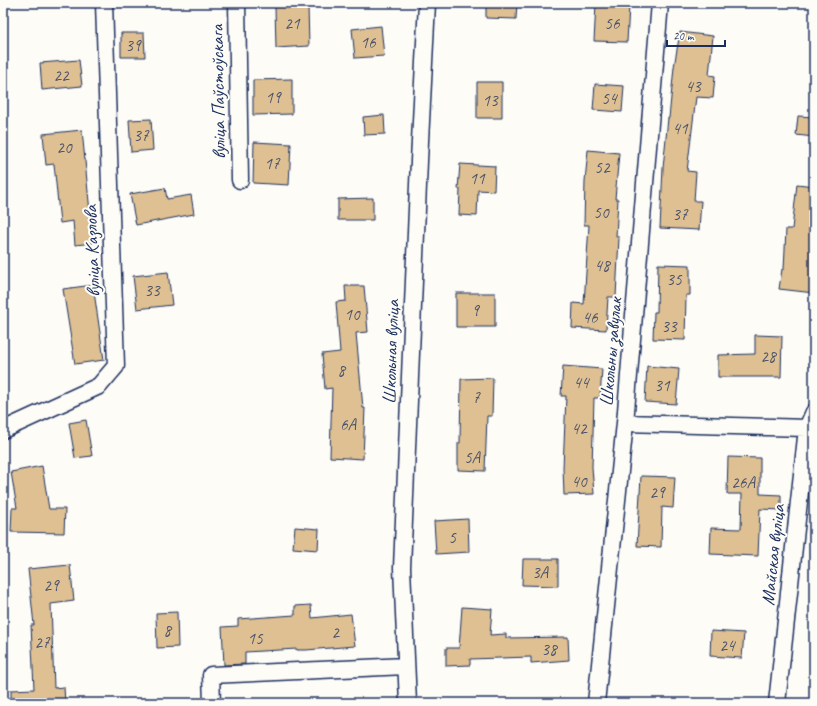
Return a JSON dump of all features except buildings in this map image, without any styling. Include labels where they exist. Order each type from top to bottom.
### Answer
[{"type":"street","name":"вуліца Казлова","points":[[3,430],[99,386],[116,366],[104,3]]},
{"type":"street","name":"вуліца Паўстоўскага","points":[[237,3],[240,180]]},
{"type":"street","name":"Школьная вуліца","points":[[408,703],[402,568],[427,3]]},
{"type":"street","name":"Школьны завулак","points":[[596,703],[625,424],[660,3]]},
{"type":"street","name":"Майская вуліца","points":[[777,703],[807,428],[814,412]]},
{"type":"street","points":[[625,424],[807,428]]},
{"type":"street","points":[[212,703],[211,675],[406,666]]}]
